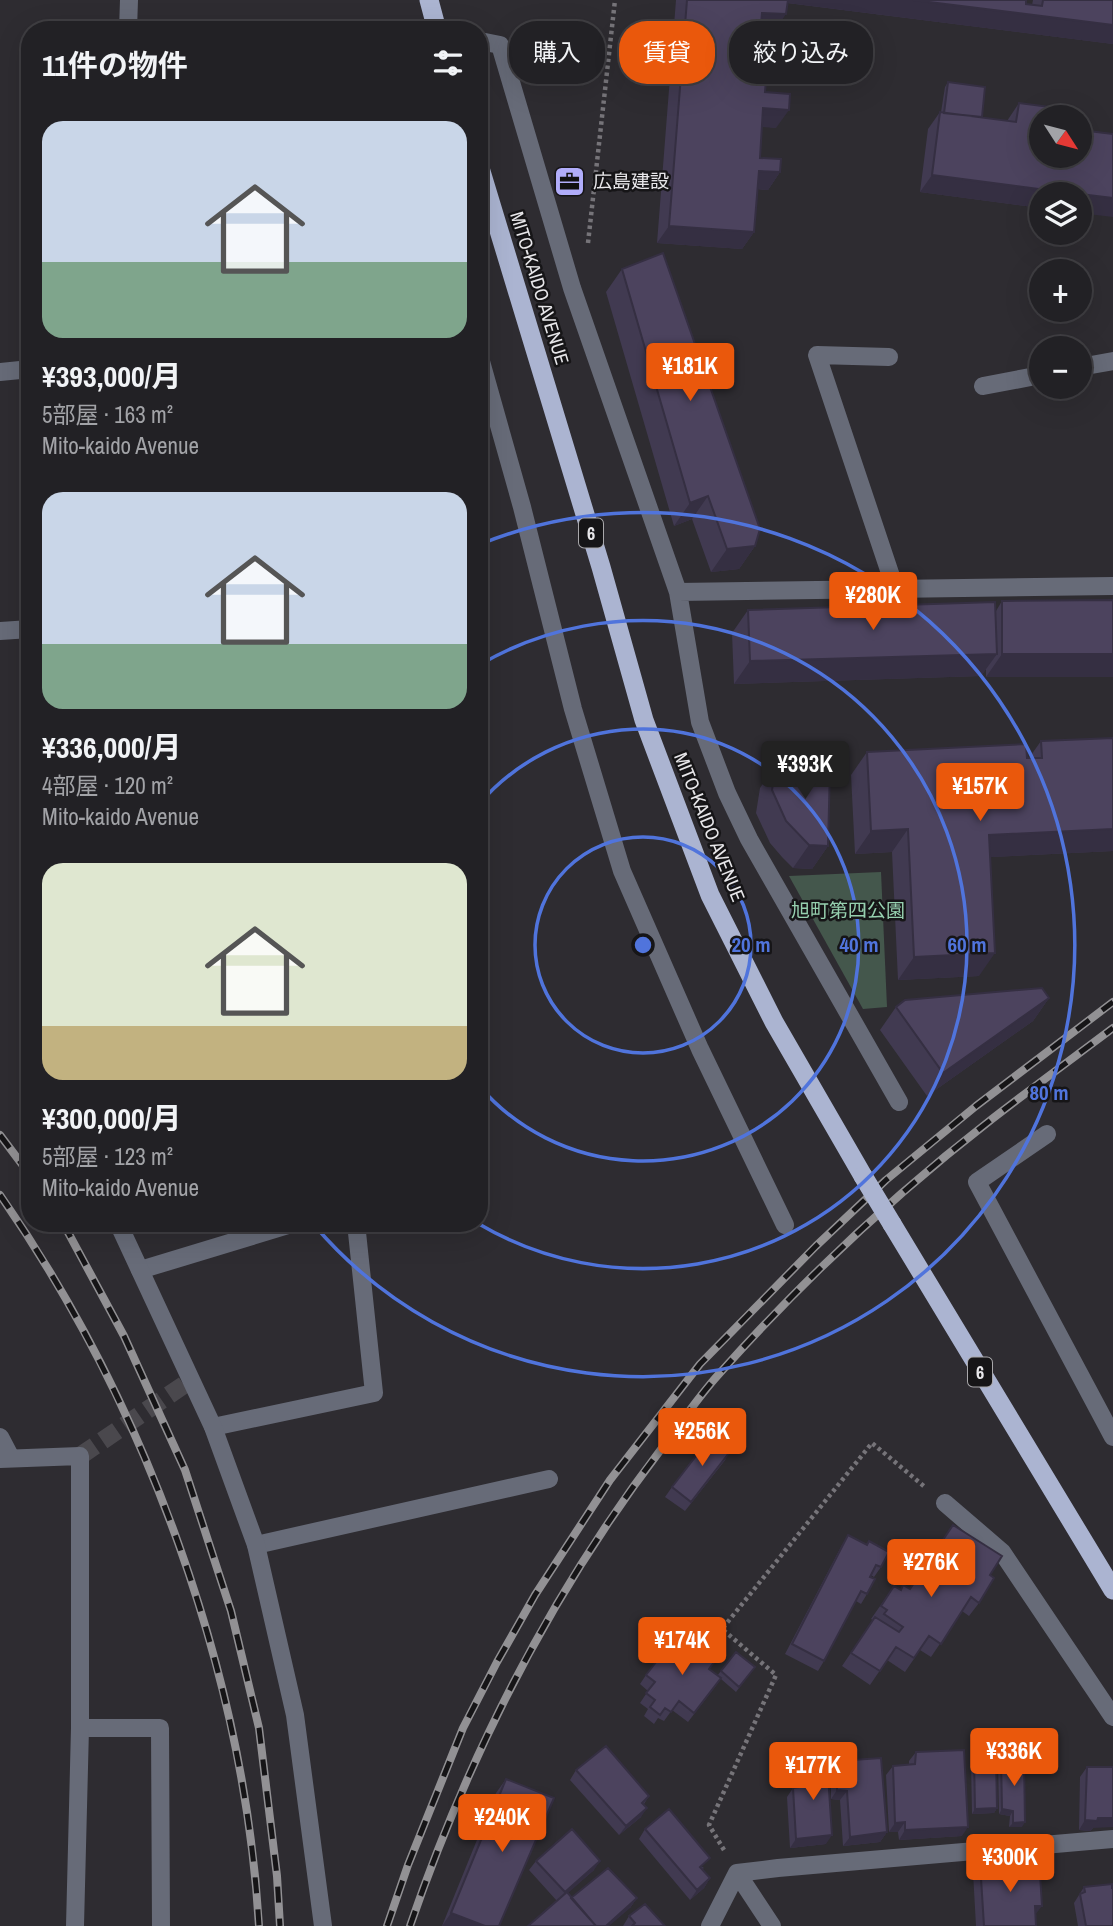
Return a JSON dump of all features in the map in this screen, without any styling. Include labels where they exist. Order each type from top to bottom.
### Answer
[{"type":"highway","points":[[429,0],[435,21]]},
{"type":"highway","name":"MITO-KAIDO AVENUE","points":[[488,194],[601,567],[644,720],[710,895],[774,1022],[863,1176],[1113,1590]]},
{"type":"street","points":[[128,21],[129,0]]},
{"type":"street","points":[[488,43],[500,45],[572,288],[678,592],[700,722],[727,793],[749,839],[899,1102]]},
{"type":"street","points":[[888,357],[817,355],[895,588]]},
{"type":"street","points":[[1092,365],[1113,361]]},
{"type":"street","points":[[0,372],[21,370]]},
{"type":"street","points":[[983,386],[1029,377]]},
{"type":"street","points":[[488,386],[522,507],[573,709],[622,870],[700,1049],[785,1225]]},
{"type":"street","points":[[678,592],[1113,586]]},
{"type":"street","points":[[0,631],[21,630]]},
{"type":"street","points":[[1047,1134],[977,1182],[1113,1437]]},
{"type":"street","points":[[122,1232],[213,1427],[256,1545],[295,1715],[323,1926]]},
{"type":"street","points":[[139,1270],[265,1232]]},
{"type":"street","points":[[213,1427],[374,1393],[357,1232]]},
{"type":"street","points":[[0,1437],[5,1458],[80,1456],[80,1728],[75,1926]]},
{"type":"street","points":[[256,1545],[549,1479]]},
{"type":"street","points":[[945,1503],[1002,1552],[1113,1717]]},
{"type":"street","points":[[80,1728],[160,1728],[162,1926]]},
{"type":"street","points":[[737,1873],[1113,1839]]},
{"type":"street","points":[[710,1926],[737,1873]]},
{"type":"street","points":[[737,1873],[772,1926]]},
{"type":"path","points":[[572,288],[587,248],[615,0]]},
{"type":"path","points":[[737,1873],[709,1825],[776,1675],[722,1629],[872,1443],[945,1503]]},
{"type":"green space","name":"旭町第四公園","points":[[881,872],[887,1007],[863,1009],[789,876]]},
{"type":"building","points":[[687,0],[788,0],[786,14],[762,13],[761,21],[729,21],[729,84],[766,84],[765,92],[790,94],[789,110],[763,108],[760,158],[781,159],[780,172],[759,171],[754,232],[669,226],[680,84],[715,84],[715,21],[685,21]]},
{"type":"building","points":[[913,0],[1026,0],[1026,4],[1042,6],[1043,0],[1113,0],[1113,25]]},
{"type":"building","points":[[948,82],[985,87],[982,117],[944,113]]},
{"type":"building","points":[[1019,103],[1034,105],[1029,105],[1029,168],[1092,168],[1092,131],[1113,134],[1113,198],[1092,196],[1092,182],[1029,182],[1029,188],[932,175],[940,112],[1016,122]]},
{"type":"building","points":[[663,253],[760,529],[755,546],[727,549],[708,496],[690,503],[622,269]]},
{"type":"building","points":[[1113,600],[1113,654],[1002,654],[1002,601]]},
{"type":"building","points":[[995,602],[997,654],[750,661],[748,610]]},
{"type":"building","points":[[1113,738],[1113,829],[989,835],[995,953],[914,957],[908,829],[871,831],[867,752],[1026,744],[1027,758],[1042,758],[1041,741]]},
{"type":"building","points":[[776,765],[830,768],[828,846],[809,845],[786,821],[772,790]]},
{"type":"building","points":[[1042,988],[1049,998],[943,1073],[896,1007],[905,1000]]},
{"type":"building","points":[[713,1434],[732,1449],[691,1502],[672,1487]]},
{"type":"building","points":[[953,1525],[1002,1556],[990,1575],[994,1578],[979,1603],[971,1597],[941,1644],[929,1636],[914,1658],[896,1647],[880,1671],[851,1653],[875,1617],[899,1632],[903,1627],[884,1614],[887,1610],[881,1606],[894,1586],[901,1590],[903,1585],[910,1589]]},
{"type":"building","points":[[848,1535],[867,1545],[869,1541],[889,1552],[881,1567],[876,1565],[870,1577],[875,1579],[867,1594],[861,1591],[824,1661],[792,1644]]},
{"type":"building","points":[[674,1639],[688,1649],[695,1640],[717,1658],[709,1669],[721,1678],[694,1713],[679,1701],[671,1712],[665,1708],[660,1715],[650,1707],[655,1700],[646,1693],[655,1682],[646,1675]]},
{"type":"building","points":[[736,1652],[755,1667],[739,1687],[721,1671]]},
{"type":"building","points":[[606,1746],[649,1796],[642,1803],[647,1808],[626,1826],[576,1770]]},
{"type":"building","points":[[964,1750],[968,1827],[905,1830],[905,1822],[895,1823],[893,1766],[915,1764],[916,1752]]},
{"type":"building","points":[[996,1756],[997,1808],[975,1809],[974,1757]]},
{"type":"building","points":[[881,1758],[887,1832],[850,1837],[847,1791],[837,1790],[838,1761]]},
{"type":"building","points":[[1001,1758],[1024,1758],[1025,1822],[1013,1823],[1013,1811],[1002,1809]]},
{"type":"building","points":[[827,1760],[832,1835],[796,1839],[793,1788],[799,1787],[806,1763]]},
{"type":"building","points":[[1087,1767],[1113,1767],[1113,1818],[1085,1820]]},
{"type":"building","points":[[506,1779],[554,1798],[499,1926],[485,1926],[451,1913]]},
{"type":"building","points":[[669,1809],[710,1858],[700,1867],[710,1878],[697,1890],[645,1829]]},
{"type":"building","points":[[572,1829],[600,1861],[565,1892],[536,1861]]},
{"type":"building","points":[[1029,1860],[1030,1874],[1040,1874],[1042,1906],[1035,1906],[1036,1926],[984,1926],[980,1862]]},
{"type":"building","points":[[608,1868],[637,1898],[606,1926],[596,1926],[571,1898]]},
{"type":"building","points":[[1112,1884],[1113,1926],[1086,1926],[1080,1894],[1085,1892],[1084,1887]]},
{"type":"building","points":[[567,1892],[596,1926],[528,1926]]},
{"type":"building","points":[[645,1904],[665,1926],[632,1926],[635,1923],[629,1916]]},
{"type":"tunnel","points":[[80,1456],[191,1380]]},
{"type":"railway","points":[[387,1926],[408,1865],[463,1728],[497,1662],[535,1595],[610,1480],[700,1364],[816,1246],[886,1180],[976,1106],[1113,1002]]},
{"type":"railway","points":[[410,1926],[459,1799],[516,1677],[584,1560],[622,1503],[704,1392],[816,1272],[884,1209],[992,1119],[1113,1028]]},
{"type":"railway","points":[[0,1135],[21,1163]]},
{"type":"railway","points":[[0,1195],[21,1228]]},
{"type":"railway","points":[[24,1232],[100,1361],[142,1451],[178,1543],[209,1638],[233,1734],[250,1830],[259,1926]]},
{"type":"railway","points":[[68,1232],[124,1336],[185,1470],[231,1611],[259,1728],[277,1876],[280,1926]]},
{"type":"place","name":"広島建設","points":[[570,181]]}]
